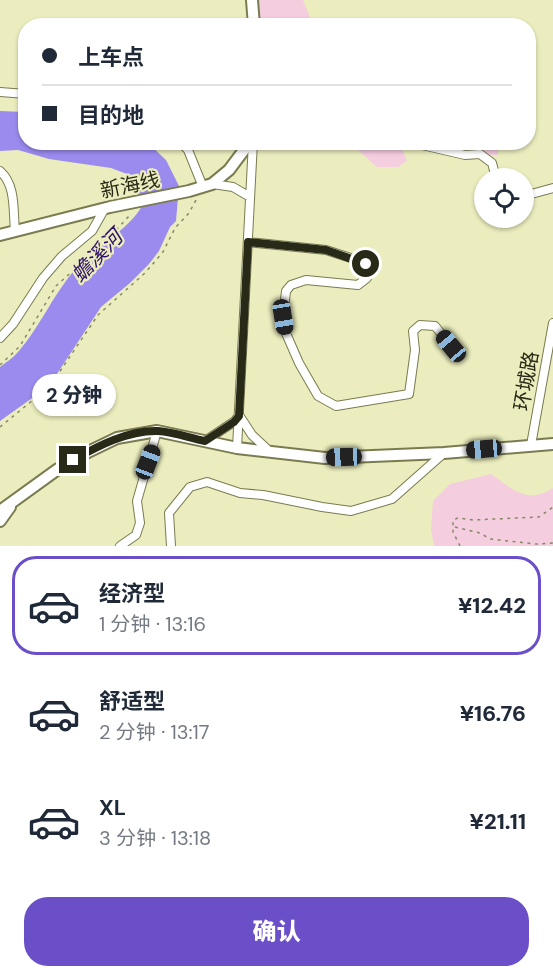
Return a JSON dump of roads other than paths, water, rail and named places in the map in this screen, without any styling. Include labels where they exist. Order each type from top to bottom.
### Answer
[{"type":"main road","points":[[252,0],[253,18]]},
{"type":"main road","name":"新海线","points":[[0,235],[125,203],[192,196],[229,170],[245,150]]},
{"type":"main road","points":[[0,512],[58,469],[88,452],[117,438],[157,431],[237,448],[325,458],[444,453],[553,444]]},
{"type":"main road","points":[[0,521],[12,504]]},
{"type":"street","points":[[0,92],[18,93]]},
{"type":"street","points":[[188,150],[207,185],[233,187],[250,197]]},
{"type":"street","points":[[237,448],[252,150]]},
{"type":"street","points":[[444,150],[465,155],[480,154],[492,163],[493,168]]},
{"type":"street","points":[[0,171],[7,177],[12,192],[15,231]]},
{"type":"street","points":[[534,193],[553,188]]},
{"type":"street","points":[[0,338],[13,324],[43,278],[62,256],[92,231],[105,208]]},
{"type":"street","points":[[248,242],[326,250],[366,264],[367,278],[358,285],[306,280],[291,285],[286,291],[283,317],[285,331],[299,363],[318,396],[336,406],[409,394],[415,350],[413,331],[420,325],[435,326],[456,356]]},
{"type":"street","name":"环城路","points":[[531,445],[553,323]]},
{"type":"street","points":[[205,441],[226,428],[239,416]]},
{"type":"street","points":[[239,416],[252,435],[270,452]]},
{"type":"street","points":[[120,546],[136,535],[140,523],[137,501],[157,431]]},
{"type":"street","points":[[171,546],[169,513],[190,487],[207,482],[240,493],[351,511],[392,499],[444,453]]},
{"type":"water","points":[[0,111],[18,112],[18,150],[0,151]]},
{"type":"water","name":"蟾溪河","points":[[18,150],[155,150],[166,160],[179,186],[176,221],[170,227],[159,251],[149,264],[101,307],[49,386],[0,421],[0,367],[27,341],[72,273],[89,255],[129,222],[142,206],[127,174],[111,168],[49,159]]}]
